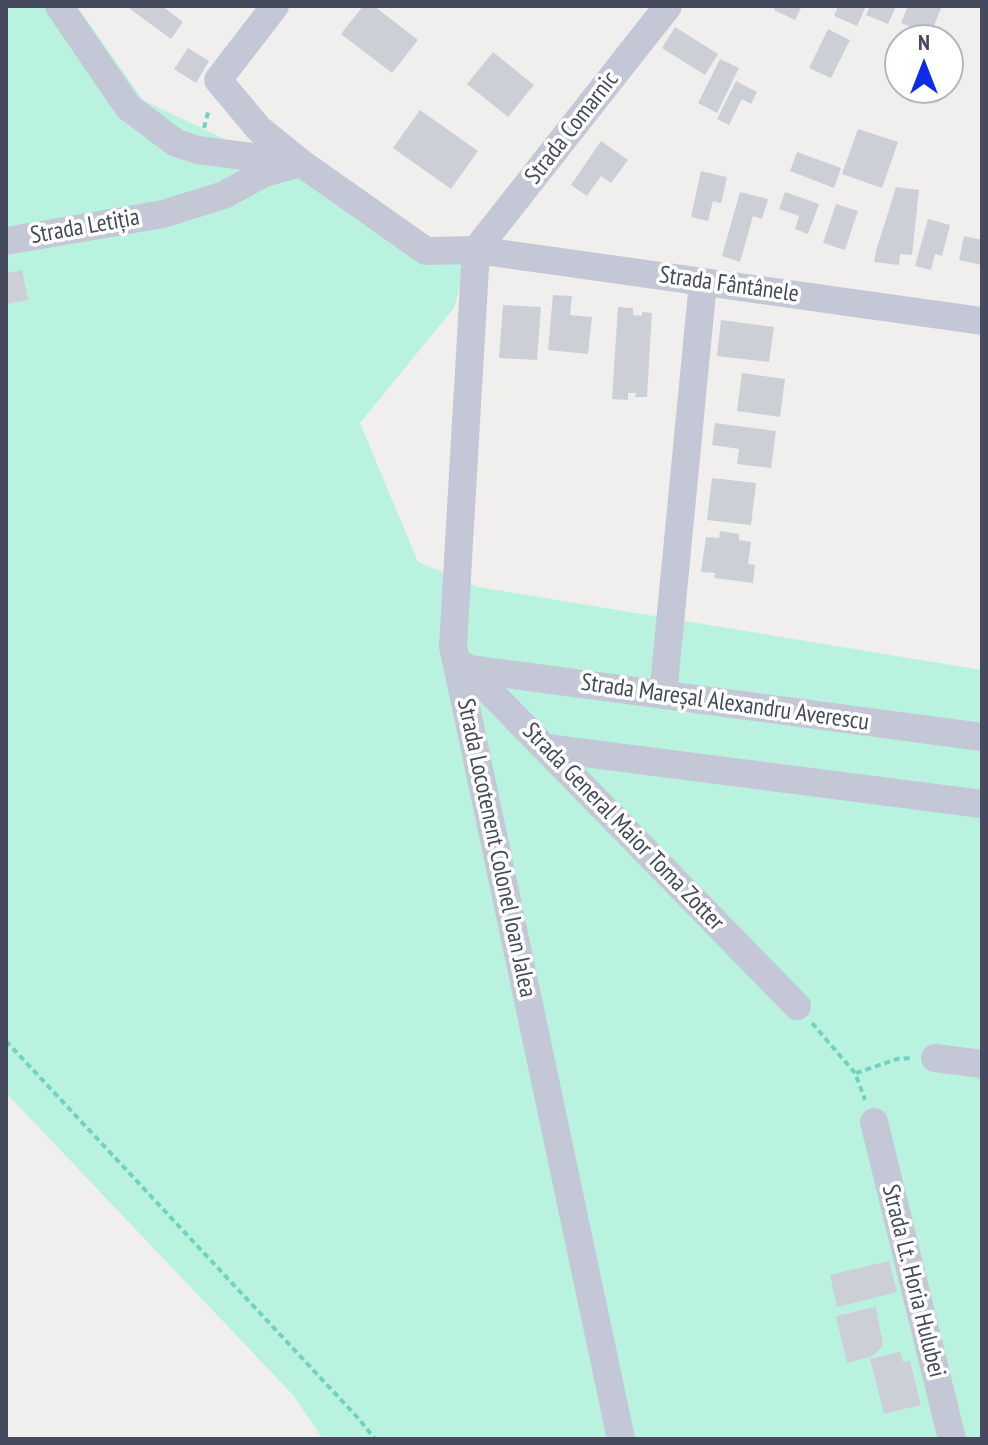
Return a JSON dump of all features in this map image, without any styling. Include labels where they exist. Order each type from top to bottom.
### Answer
[{"type":"street","points":[[59,6],[128,107],[176,143],[198,150],[301,163]]},
{"type":"street","name":"Strada Fântânele","points":[[275,6],[218,80],[259,129],[301,163],[426,251],[476,250],[982,321]]},
{"type":"street","name":"Strada Comarnic","points":[[476,250],[668,6]]},
{"type":"street","name":"Strada Letiția","points":[[6,241],[163,214],[224,195],[264,173],[301,163]]},
{"type":"street","name":"Strada Locotenent Colonel Ioan Jalea","points":[[476,250],[461,658],[621,1439]]},
{"type":"street","points":[[663,695],[703,282]]},
{"type":"street","name":"Strada Mareșal Alexandru Averescu","points":[[461,658],[663,695],[982,737]]},
{"type":"street","name":"Strada General Maior Toma Zotter","points":[[461,658],[797,1006]]},
{"type":"street","points":[[546,748],[982,804]]},
{"type":"street","points":[[935,1058],[982,1064]]},
{"type":"street","name":"Strada Lt. Horia Hulubei","points":[[874,1122],[952,1439]]},
{"type":"path","points":[[797,1006],[855,1073],[874,1122]]},
{"type":"path","points":[[6,1041],[375,1439]]},
{"type":"path","points":[[855,1073],[897,1059],[935,1058]]},
{"type":"green space","points":[[6,6],[77,6],[143,100],[308,179],[466,263],[454,308],[360,423],[418,562],[478,587],[982,670],[982,1439],[323,1439],[293,1395],[6,1093]]},
{"type":"building","points":[[126,6],[162,6],[183,22],[171,39]]},
{"type":"building","points":[[363,6],[374,6],[418,40],[392,73],[341,34]]},
{"type":"building","points":[[776,6],[802,6],[795,20],[774,10]]},
{"type":"building","points":[[838,6],[866,6],[857,26],[834,16]]},
{"type":"building","points":[[870,6],[896,6],[888,24],[866,15]]},
{"type":"building","points":[[908,6],[942,6],[935,24],[901,23]]},
{"type":"building","points":[[675,27],[718,54],[705,75],[662,48]]},
{"type":"building","points":[[828,29],[850,40],[831,78],[809,68]]},
{"type":"building","points":[[188,48],[209,61],[196,83],[174,69]]},
{"type":"building","points":[[493,52],[534,85],[508,117],[467,84]]},
{"type":"building","points":[[720,59],[739,68],[717,113],[698,103]]},
{"type":"building","points":[[736,81],[757,92],[751,104],[742,99],[729,125],[717,119]]},
{"type":"building","points":[[420,110],[478,151],[451,189],[393,148]]},
{"type":"building","points":[[858,129],[898,142],[882,188],[842,174]]},
{"type":"building","points":[[601,141],[628,160],[611,183],[601,176],[587,196],[571,185]]},
{"type":"building","points":[[797,152],[841,168],[834,188],[790,171]]},
{"type":"building","points":[[701,171],[727,177],[721,203],[713,201],[708,221],[691,217]]},
{"type":"building","points":[[896,187],[919,190],[912,255],[900,254],[899,265],[874,262],[876,251]]},
{"type":"building","points":[[740,192],[768,199],[762,219],[753,216],[740,262],[722,256]]},
{"type":"building","points":[[785,192],[819,204],[808,234],[795,229],[799,216],[779,209]]},
{"type":"building","points":[[836,204],[858,211],[845,250],[823,243]]},
{"type":"building","points":[[928,219],[950,225],[942,256],[935,254],[931,270],[915,266]]},
{"type":"building","points":[[964,236],[982,240],[982,265],[959,260]]},
{"type":"building","points":[[22,270],[28,300],[6,304],[6,273]]},
{"type":"building","points":[[553,295],[572,296],[570,315],[592,317],[588,354],[548,350]]},
{"type":"building","points":[[503,305],[541,307],[537,360],[499,358]]},
{"type":"building","points":[[618,307],[633,308],[633,315],[652,313],[647,397],[635,397],[636,393],[628,393],[628,400],[612,399]]},
{"type":"building","points":[[721,320],[774,327],[769,362],[717,356]]},
{"type":"building","points":[[742,373],[785,379],[780,417],[737,411]]},
{"type":"building","points":[[715,423],[776,431],[771,468],[737,464],[739,449],[712,445]]},
{"type":"building","points":[[712,478],[756,483],[751,525],[707,520]]},
{"type":"building","points":[[720,531],[739,534],[739,540],[751,542],[748,564],[755,565],[753,583],[714,578],[715,573],[701,572],[706,537],[719,538]]},
{"type":"building","points":[[889,1261],[897,1292],[837,1307],[830,1275]]},
{"type":"building","points":[[876,1307],[883,1345],[873,1356],[847,1363],[836,1316]]},
{"type":"building","points":[[900,1352],[903,1362],[910,1361],[921,1405],[884,1414],[870,1359]]}]
